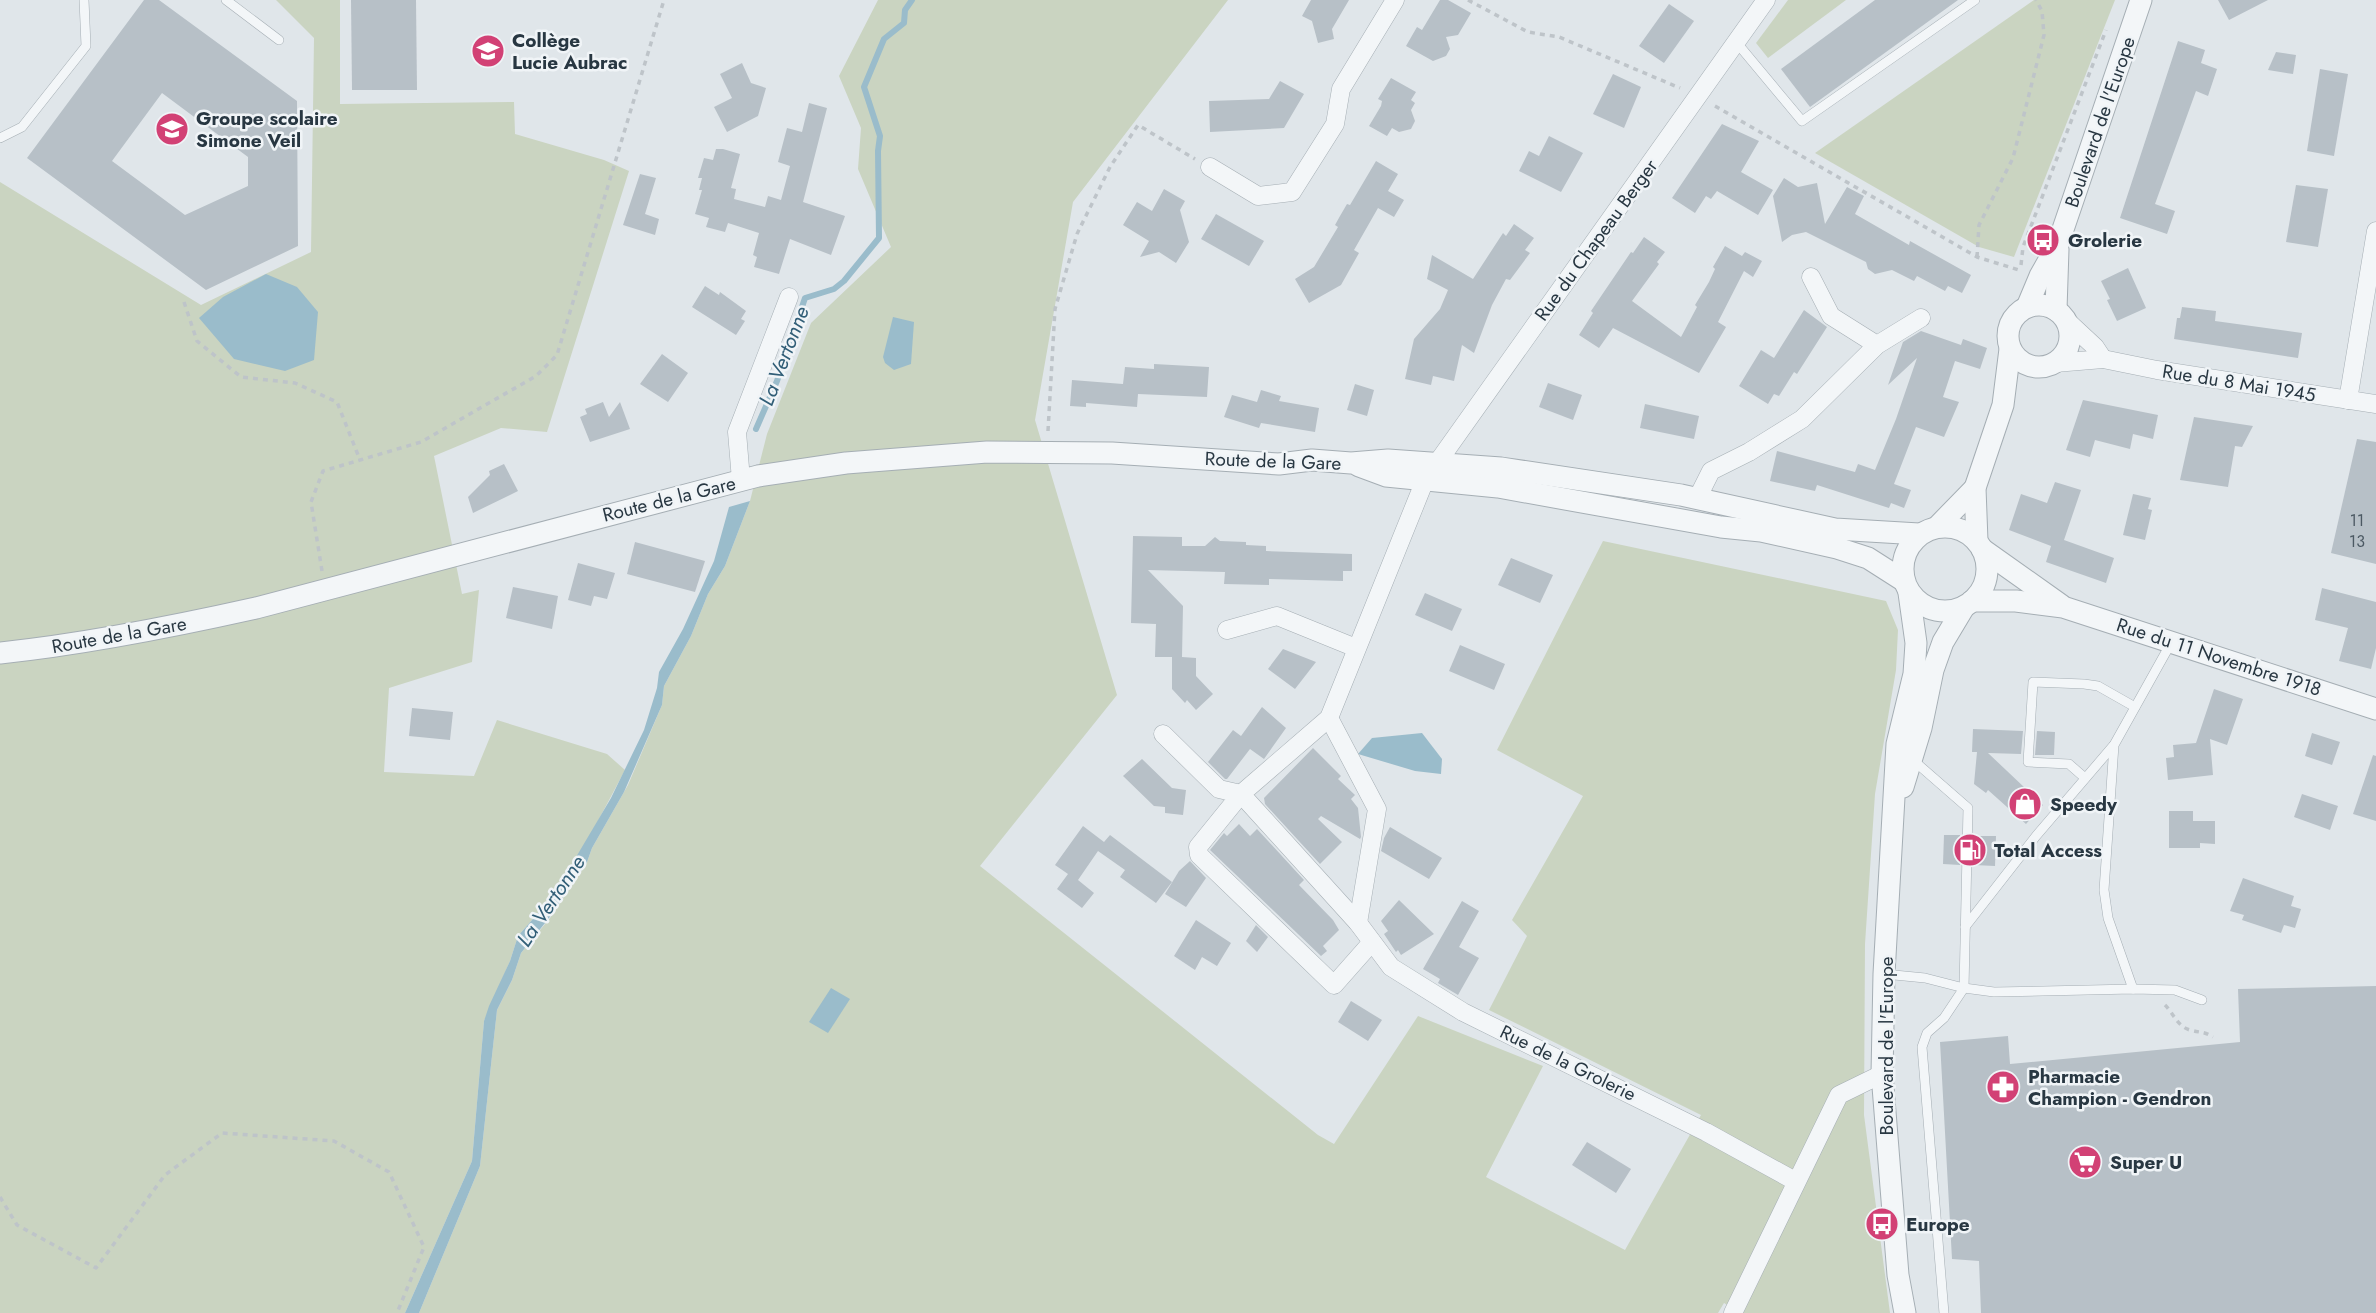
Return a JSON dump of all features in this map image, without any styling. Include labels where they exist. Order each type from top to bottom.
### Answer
[{"type":"street","points":[[1210,167],[1258,196],[1292,192],[1335,124],[1341,89],[1395,0]]},
{"type":"street","name":"Rue du Chapeau Berger","points":[[1431,472],[1766,0]]},
{"type":"street","name":"Boulevard de l'Europe","points":[[2027,307],[2040,276],[2059,244],[2141,0]]},
{"type":"street","points":[[2348,400],[2376,231]]},
{"type":"street","name":"Boulevard de l'Europe","points":[[2059,244],[2061,315]]},
{"type":"street","points":[[1811,276],[1831,316],[1877,345]]},
{"type":"street","points":[[741,481],[737,432],[789,297]]},
{"type":"street","points":[[1979,545],[1975,488],[2003,405],[2010,349],[2007,336],[2010,324],[2017,314],[2027,307],[2042,305],[2061,315],[2095,347],[2103,359]]},
{"type":"street","points":[[2003,405],[2047,365],[2062,358],[2070,336],[2061,315]]},
{"type":"street","points":[[1697,499],[1711,471],[1749,452],[1802,419],[1877,345],[1921,318]]},
{"type":"street","points":[[2010,349],[2021,362],[2047,365]]},
{"type":"street","name":"Rue du 8 Mai 1945","points":[[2047,365],[2103,359],[2146,369],[2376,404]]},
{"type":"street","name":"Route de la Gare","points":[[0,653],[55,647],[178,626],[325,591],[469,551],[783,471],[987,452],[1112,453],[1279,464],[1312,460],[1351,463],[1386,476],[1501,468],[1697,499],[1835,528],[1928,531]]},
{"type":"street","points":[[1372,942],[1335,985],[1199,855],[1198,847],[1241,794],[1329,718],[1431,472]]},
{"type":"street","name":"Route de la Gare","points":[[1431,472],[1498,487],[1721,527],[1761,531],[1836,548],[1868,558],[1907,587]]},
{"type":"street","points":[[1928,531],[1950,527],[1961,530],[1979,545],[1986,558],[1986,577],[1984,586],[1968,604],[1945,612],[1924,607],[1907,587],[1904,560],[1908,548],[1975,488]]},
{"type":"street","name":"Rue du 11 Novembre 1918","points":[[1979,545],[2063,607]]},
{"type":"street","name":"Boulevard de l'Europe","points":[[1905,1313],[1898,1275],[1882,1074],[1884,974],[1897,744],[1914,674],[1916,643],[1907,587]]},
{"type":"street","name":"Rue du 11 Novembre 1918","points":[[1968,604],[2016,601],[2063,607],[2376,709]]},
{"type":"street","name":"Boulevard de l'Europe","points":[[1894,820],[1933,670],[1943,642],[1968,604]]},
{"type":"street","points":[[1227,630],[1277,616],[1356,648]]},
{"type":"street","points":[[1329,718],[1377,809],[1358,923]]},
{"type":"street","points":[[1163,734],[1219,789],[1241,794]]},
{"type":"street","name":"Rue de la Grolerie","points":[[1241,794],[1358,923],[1391,967],[1463,1012],[1706,1132],[1796,1181]]},
{"type":"street","points":[[1733,1313],[1839,1095],[1882,1074]]},
{"type":"lane","points":[[0,138],[22,127],[86,46],[83,0]]},
{"type":"lane","points":[[226,0],[279,40]]},
{"type":"lane","points":[[1737,43],[1802,121],[1975,0]]},
{"type":"lane","points":[[1964,929],[2036,836],[2114,745],[2172,641]]},
{"type":"lane","points":[[2085,778],[2069,764],[2028,762],[2033,682],[2098,687],[2135,707]]},
{"type":"lane","points":[[2114,745],[2104,897],[2108,918],[2133,989]]},
{"type":"lane","points":[[1912,758],[1968,808],[1964,988],[1944,1018],[1927,1033],[1922,1047],[1944,1313]]},
{"type":"lane","points":[[1884,974],[1926,978],[1964,988],[2031,992],[2175,990],[2202,1000]]},
{"type":"path","points":[[325,591],[312,502],[323,471],[421,442],[536,376],[557,355],[664,0]]},
{"type":"path","points":[[1468,0],[1528,32],[1559,37],[1685,91]]},
{"type":"path","points":[[1977,257],[1979,225],[2013,158],[2044,35],[2042,11],[2036,0]]},
{"type":"path","points":[[1710,103],[1977,257],[2022,271],[2023,247],[2108,26]]},
{"type":"path","points":[[1047,451],[1055,309],[1077,234],[1111,167],[1138,125],[1210,167]]},
{"type":"path","points":[[184,302],[197,341],[241,377],[295,383],[337,402],[360,460]]},
{"type":"path","points":[[2160,1004],[2168,1008],[2174,1019],[2188,1030],[2205,1031],[2213,1037]]},
{"type":"path","points":[[0,1197],[17,1225],[96,1268],[165,1175],[222,1133],[334,1141],[389,1172],[424,1247],[397,1313]]},
{"type":"green space","points":[[276,0],[340,0],[340,104],[514,102],[515,134],[604,160],[629,171],[547,432],[501,428],[434,456],[462,594],[479,590],[472,662],[389,688],[384,772],[474,776],[497,720],[607,754],[625,770],[591,834],[553,896],[518,936],[484,1021],[472,1161],[405,1313],[0,1313],[0,182],[201,305],[311,252],[314,38]]},
{"type":"green space","points":[[878,0],[1228,0],[1073,202],[1035,420],[1117,695],[980,866],[1318,1135],[1334,1144],[1418,1016],[1543,1066],[1486,1177],[1625,1250],[1701,1115],[1489,1010],[1527,936],[1512,920],[1583,796],[1497,750],[1603,541],[1886,601],[1898,630],[1896,670],[1875,794],[1865,944],[1864,1115],[1890,1313],[1741,1313],[1724,1303],[1718,1313],[419,1313],[480,1166],[497,1010],[512,980],[521,953],[550,918],[587,862],[592,848],[628,785],[662,705],[664,686],[691,636],[708,594],[725,566],[750,501],[767,434],[811,323],[891,247],[858,169],[861,128],[839,76]]},
{"type":"green space","points":[[1788,0],[1846,0],[1768,58],[1756,43]]},
{"type":"green space","points":[[2034,0],[2115,0],[2014,257],[1979,247],[1815,153]]},
{"type":"water","points":[[266,274],[297,287],[318,312],[314,360],[285,371],[234,359],[199,318],[223,297]]},
{"type":"water","points":[[893,317],[914,322],[911,364],[894,370],[885,363],[883,357]]},
{"type":"water","points":[[750,501],[725,566],[708,594],[691,636],[664,686],[662,705],[624,792],[592,848],[587,862],[549,918],[521,953],[512,980],[497,1010],[480,1166],[419,1313],[405,1313],[472,1161],[484,1021],[518,936],[553,896],[611,798],[644,730],[659,672],[683,629],[714,561],[729,507]]},
{"type":"water","points":[[1422,733],[1442,759],[1441,774],[1415,771],[1358,754],[1372,738]]},
{"type":"water","points":[[831,988],[850,999],[828,1033],[809,1022]]},
{"type":"building","name":"Groupe scolaire Simone Veil","points":[[144,0],[159,0],[297,101],[298,246],[206,290],[27,158]],"holes":[[[162,93],[248,157],[248,186],[185,215],[112,161]]]},
{"type":"building","points":[[351,0],[416,0],[417,90],[352,90]]},
{"type":"building","points":[[1311,0],[1349,0],[1332,29],[1334,39],[1318,43],[1312,21],[1302,16]]},
{"type":"building","points":[[1440,0],[1448,0],[1471,13],[1458,35],[1446,37],[1450,49],[1446,56],[1433,61],[1406,46],[1417,27],[1422,30]]},
{"type":"building","points":[[1875,0],[1958,0],[1810,107],[1781,69]]},
{"type":"building","points":[[2218,0],[2268,0],[2229,20]]},
{"type":"building","points":[[1669,4],[1694,21],[1664,63],[1639,46]]},
{"type":"building","points":[[2178,41],[2205,50],[2201,63],[2217,69],[2208,96],[2196,91],[2155,204],[2175,211],[2167,234],[2120,218]]},
{"type":"building","points":[[2276,52],[2296,55],[2293,74],[2268,70]]},
{"type":"building","points":[[742,63],[751,83],[766,88],[758,116],[727,132],[714,107],[732,98],[720,74]]},
{"type":"building","points":[[2320,69],[2348,74],[2334,156],[2307,151]]},
{"type":"building","points":[[1613,74],[1641,87],[1624,128],[1593,114]]},
{"type":"building","points":[[1391,78],[1416,92],[1411,100],[1415,103],[1411,110],[1415,121],[1411,129],[1399,132],[1392,128],[1387,136],[1369,126],[1381,106],[1382,101],[1378,99]]},
{"type":"building","points":[[1280,81],[1304,94],[1284,128],[1210,132],[1209,101],[1269,99]]},
{"type":"building","points":[[809,103],[827,108],[803,202],[845,216],[831,255],[790,239],[779,274],[754,267],[757,257],[753,255],[759,233],[728,223],[725,232],[706,227],[709,218],[695,214],[702,190],[699,190],[702,178],[698,178],[704,158],[713,160],[716,149],[723,149],[740,154],[731,188],[736,189],[734,199],[765,207],[768,196],[781,200],[790,166],[778,162],[787,128],[802,132]]},
{"type":"building","points":[[1722,124],[1759,141],[1741,172],[1773,190],[1758,215],[1717,191],[1711,199],[1706,196],[1695,213],[1672,198]]},
{"type":"building","points":[[1549,136],[1583,153],[1561,192],[1519,171],[1529,151],[1539,156]]},
{"type":"building","points":[[1376,161],[1398,174],[1388,191],[1404,200],[1394,217],[1378,208],[1354,250],[1359,253],[1341,285],[1309,303],[1295,279],[1314,267],[1338,227],[1335,225],[1347,204],[1350,205]]},
{"type":"building","points":[[640,174],[656,178],[645,214],[659,219],[655,235],[623,225]]},
{"type":"building","points":[[1784,178],[1798,187],[1817,183],[1825,224],[1847,187],[1864,196],[1855,214],[1909,245],[1910,241],[1971,275],[1962,293],[1948,286],[1945,291],[1917,276],[1914,281],[1892,270],[1875,274],[1868,269],[1866,262],[1806,232],[1792,235],[1782,242],[1773,196]]},
{"type":"building","points":[[2296,185],[2328,189],[2318,247],[2286,242]]},
{"type":"building","points":[[1164,189],[1185,201],[1180,210],[1189,242],[1176,263],[1159,252],[1140,257],[1149,241],[1123,225],[1137,202],[1152,211]]},
{"type":"building","points":[[1216,214],[1264,241],[1249,266],[1201,239]]},
{"type":"building","points":[[1514,224],[1534,238],[1525,250],[1530,253],[1510,280],[1506,279],[1492,305],[1474,353],[1462,345],[1454,381],[1433,376],[1431,385],[1405,379],[1414,339],[1440,309],[1448,290],[1427,279],[1432,255],[1473,279],[1503,233],[1506,236]]},
{"type":"building","points":[[1644,237],[1665,252],[1632,301],[1681,337],[1725,246],[1742,256],[1745,252],[1762,261],[1753,277],[1744,271],[1718,322],[1726,327],[1699,373],[1613,328],[1599,348],[1579,335],[1593,313],[1591,311]]},
{"type":"building","points":[[2128,268],[2146,308],[2117,321],[2101,281]]},
{"type":"building","points":[[705,286],[719,295],[720,292],[746,311],[741,319],[745,321],[736,335],[692,307]]},
{"type":"building","points":[[2182,307],[2216,311],[2215,321],[2302,333],[2298,358],[2174,339],[2177,318],[2180,318]]},
{"type":"building","points":[[1804,310],[1827,327],[1797,374],[1794,372],[1779,396],[1774,394],[1768,404],[1739,386],[1761,350],[1774,358]]},
{"type":"building","points":[[1921,331],[1961,345],[1963,339],[1987,348],[1980,369],[1955,361],[1943,397],[1959,402],[1944,437],[1916,427],[1894,484],[1911,490],[1904,508],[1891,503],[1889,508],[1817,485],[1815,491],[1770,481],[1777,451],[1855,472],[1858,464],[1875,470],[1917,358],[1888,385],[1903,342]]},
{"type":"building","points":[[662,354],[688,373],[668,402],[640,384]]},
{"type":"building","points":[[1154,364],[1209,367],[1207,397],[1138,394],[1137,407],[1086,403],[1086,407],[1070,406],[1072,380],[1123,384],[1125,367],[1154,369]]},
{"type":"building","points":[[1548,383],[1582,395],[1573,420],[1539,407]]},
{"type":"building","points":[[1355,384],[1374,390],[1367,416],[1347,410]]},
{"type":"building","points":[[1261,390],[1281,396],[1279,401],[1319,408],[1315,432],[1261,423],[1259,428],[1224,417],[1232,395],[1257,402]]},
{"type":"building","points":[[2083,400],[2158,415],[2153,439],[2133,434],[2130,449],[2095,440],[2090,457],[2066,450]]},
{"type":"building","points":[[603,402],[609,417],[620,402],[630,429],[590,442],[580,417],[587,414],[585,409]]},
{"type":"building","points":[[1645,404],[1699,416],[1694,439],[1640,428]]},
{"type":"building","points":[[2194,417],[2253,426],[2242,447],[2235,446],[2228,487],[2180,480]]},
{"type":"building","points":[[2357,439],[2376,442],[2376,564],[2331,553]]},
{"type":"building","points":[[504,464],[518,491],[473,513],[468,497],[490,475],[489,471]]},
{"type":"building","points":[[2055,482],[2081,490],[2064,540],[2114,558],[2106,583],[2046,562],[2051,546],[2009,530],[2021,494],[2047,503]]},
{"type":"building","points":[[2133,494],[2151,498],[2148,509],[2152,510],[2145,540],[2123,535]]},
{"type":"building","points":[[1133,536],[1182,537],[1182,546],[1205,546],[1215,537],[1220,541],[1266,546],[1266,551],[1352,554],[1352,571],[1343,571],[1343,581],[1269,579],[1269,585],[1224,584],[1225,572],[1148,570],[1183,606],[1182,657],[1196,658],[1196,676],[1213,694],[1196,710],[1172,689],[1172,657],[1155,657],[1156,624],[1131,623]]},
{"type":"building","points":[[635,542],[705,561],[695,592],[627,574]]},
{"type":"building","points":[[1511,558],[1553,575],[1540,603],[1498,585]]},
{"type":"building","points":[[578,563],[615,573],[607,599],[594,596],[591,606],[568,600]]},
{"type":"building","points":[[513,587],[558,596],[552,629],[506,618]]},
{"type":"building","points":[[2322,588],[2376,602],[2376,648],[2371,669],[2339,661],[2348,628],[2315,620]]},
{"type":"building","points":[[1425,593],[1462,609],[1452,631],[1415,615]]},
{"type":"building","points":[[1460,645],[1505,664],[1494,690],[1449,671]]},
{"type":"building","points":[[1283,649],[1316,662],[1295,689],[1268,669]]},
{"type":"building","points":[[2214,689],[2243,699],[2227,745],[2210,739],[2213,775],[2168,780],[2166,758],[2174,757],[2173,745],[2196,743]]},
{"type":"building","points":[[1262,707],[1286,728],[1264,759],[1250,749],[1225,779],[1208,762],[1233,730],[1241,736]]},
{"type":"building","points":[[412,708],[453,712],[450,740],[409,736]]},
{"type":"building","points":[[1973,729],[2023,731],[2021,754],[1988,753],[2043,805],[2026,824],[1988,790],[1986,793],[1974,784],[1977,752],[1972,752]]},
{"type":"building","points":[[2037,731],[2055,732],[2054,755],[2035,755]]},
{"type":"building","points":[[2312,733],[2340,742],[2332,765],[2305,756]]},
{"type":"building","points":[[1313,748],[1341,776],[1338,779],[1355,795],[1351,799],[1358,808],[1361,837],[1360,839],[1321,816],[1318,819],[1342,842],[1320,864],[1265,804],[1264,798]]},
{"type":"building","points":[[2373,755],[2376,756],[2376,821],[2353,814]]},
{"type":"building","points":[[1142,759],[1172,788],[1186,790],[1183,815],[1165,813],[1165,807],[1154,806],[1123,776]]},
{"type":"building","points":[[2302,794],[2338,806],[2330,830],[2294,817]]},
{"type":"building","points":[[2169,811],[2193,811],[2193,821],[2215,821],[2215,844],[2200,843],[2200,848],[2169,848]]},
{"type":"building","points":[[1239,824],[1250,836],[1257,829],[1304,880],[1299,885],[1333,920],[1339,930],[1323,946],[1327,951],[1321,956],[1210,850],[1224,833],[1227,836]]},
{"type":"building","points":[[1083,826],[1104,842],[1110,835],[1172,882],[1156,903],[1120,877],[1125,870],[1098,851],[1078,880],[1094,893],[1082,908],[1057,889],[1068,874],[1055,865]]},
{"type":"building","points":[[1390,827],[1442,858],[1429,879],[1381,851]]},
{"type":"building","points":[[1944,835],[1960,835],[1960,865],[1943,864]]},
{"type":"building","points":[[1974,836],[1996,836],[1995,866],[1974,865]]},
{"type":"building","points":[[1190,861],[1206,878],[1186,907],[1165,894],[1179,871]]},
{"type":"building","points":[[2243,878],[2294,896],[2291,906],[2301,909],[2295,928],[2284,925],[2281,933],[2242,920],[2244,915],[2230,911]]},
{"type":"building","points":[[1399,900],[1434,934],[1401,955],[1384,934],[1388,931],[1381,921]]},
{"type":"building","points":[[1462,901],[1479,911],[1459,947],[1479,958],[1458,995],[1438,983],[1440,979],[1423,969]]},
{"type":"building","points":[[1196,920],[1231,943],[1217,966],[1202,957],[1195,970],[1174,956]]},
{"type":"building","points":[[1256,925],[1268,937],[1257,952],[1246,941]]},
{"type":"building","points":[[2376,986],[2376,1313],[1981,1313],[1979,1261],[1952,1259],[1940,1042],[2008,1036],[2010,1064],[2240,1042],[2238,989]]},
{"type":"building","points":[[1351,1001],[1382,1020],[1368,1041],[1338,1022]]},
{"type":"building","points":[[1587,1142],[1631,1169],[1616,1193],[1572,1165]]},
{"type":"waterway","name":"La Vertonne","points":[[756,429],[777,381],[805,298],[834,289],[844,281],[879,238],[880,136],[864,87],[884,39],[904,23],[905,10],[912,0]]},
{"type":"place","name":"Collège Lucie Aubrac","points":[[488,51]]},
{"type":"place","name":"Groupe scolaire Simone Veil","points":[[172,129]]},
{"type":"place","name":"Grolerie","points":[[2043,240]]},
{"type":"place","name":"Speedy","points":[[2025,804]]},
{"type":"place","name":"Total Access","points":[[1970,850]]},
{"type":"place","name":"Pharmacie Champion - Gendron","points":[[2003,1087]]},
{"type":"place","name":"Super U","points":[[2085,1162]]},
{"type":"place","name":"Europe","points":[[1882,1224]]}]
